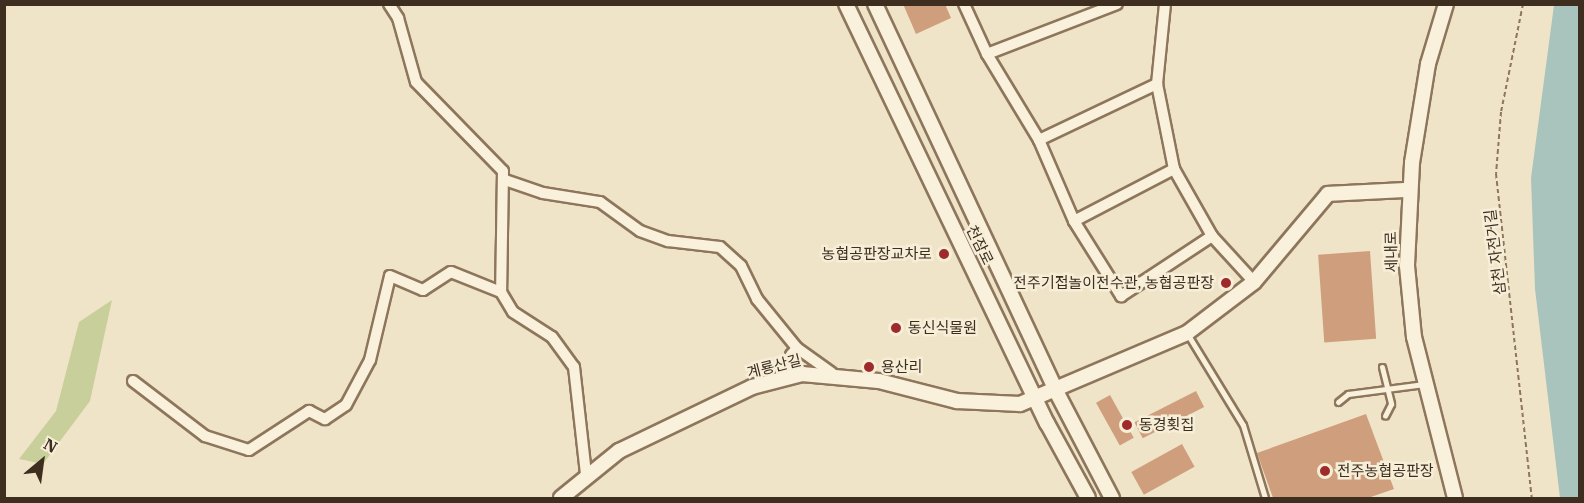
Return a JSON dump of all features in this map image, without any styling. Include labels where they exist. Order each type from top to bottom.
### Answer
[{"type":"street","points":[[389,4],[398,18],[416,82],[503,171],[505,180],[501,292],[513,312],[552,337],[574,367],[586,474]]},
{"type":"street","name":"천잠로","points":[[846,4],[1037,398],[1088,498]]},
{"type":"street","name":"천잠로","points":[[875,4],[1056,391],[1112,498]]},
{"type":"street","points":[[964,4],[987,54],[1039,140],[1074,221],[1121,296],[1212,236]]},
{"type":"street","points":[[987,54],[1117,4]]},
{"type":"street","points":[[1165,4],[1157,84],[1174,169],[1212,236],[1254,282]]},
{"type":"street","name":"세내로","points":[[1446,4],[1428,64],[1408,190],[1407,266],[1424,384],[1455,498]]},
{"type":"street","points":[[1039,140],[1157,84]]},
{"type":"street","points":[[1074,221],[1174,169]]},
{"type":"street","points":[[505,180],[543,193],[600,202],[640,231],[668,241],[720,247],[741,266],[757,299],[797,348],[832,373]]},
{"type":"street","points":[[1056,391],[1187,333],[1254,282],[1328,194],[1408,190]]},
{"type":"street","points":[[134,381],[205,436],[249,450],[309,411],[325,420],[346,405],[370,360],[390,276],[423,290],[451,272],[501,292]]},
{"type":"street","points":[[794,376],[791,356],[797,348]]},
{"type":"street","name":"계룡산길","points":[[561,498],[586,474],[619,451],[732,397],[794,376],[832,373],[999,406],[1037,398],[1056,391]]},
{"type":"lane","points":[[1187,333],[1243,425],[1264,498]]},
{"type":"lane","points":[[1382,367],[1392,404],[1385,416]]},
{"type":"lane","points":[[1338,402],[1348,394],[1424,384]]},
{"type":"path","name":"삼천 자전거길","points":[[1523,4],[1501,112],[1496,174],[1532,498]]},
{"type":"green space","points":[[112,300],[90,401],[43,464],[19,459],[56,411],[79,322]]},
{"type":"water","points":[[1554,5],[1579,5],[1579,498],[1560,498],[1535,289],[1531,178]]},
{"type":"building","points":[[903,4],[945,4],[951,18],[916,34]]},
{"type":"building","points":[[1370,251],[1376,339],[1324,342],[1318,255]]},
{"type":"building","points":[[1196,391],[1204,407],[1143,438],[1135,422]]},
{"type":"building","points":[[1110,395],[1134,438],[1120,446],[1096,403]]},
{"type":"building","name":"전주농협공판장","points":[[1366,414],[1394,489],[1368,498],[1273,498],[1257,453]]},
{"type":"building","points":[[1182,444],[1195,467],[1144,495],[1131,472]]},
{"type":"place","name":"농협공판장교차로","points":[[944,254]]},
{"type":"place","name":"전주기접놀이전수관, 농협공판장","points":[[1226,283]]},
{"type":"place","name":"동신식물원","points":[[896,328]]},
{"type":"place","name":"용산리","points":[[869,367]]},
{"type":"place","name":"동경횟집","points":[[1127,425]]},
{"type":"place","name":"전주농협공판장","points":[[1325,471]]}]
